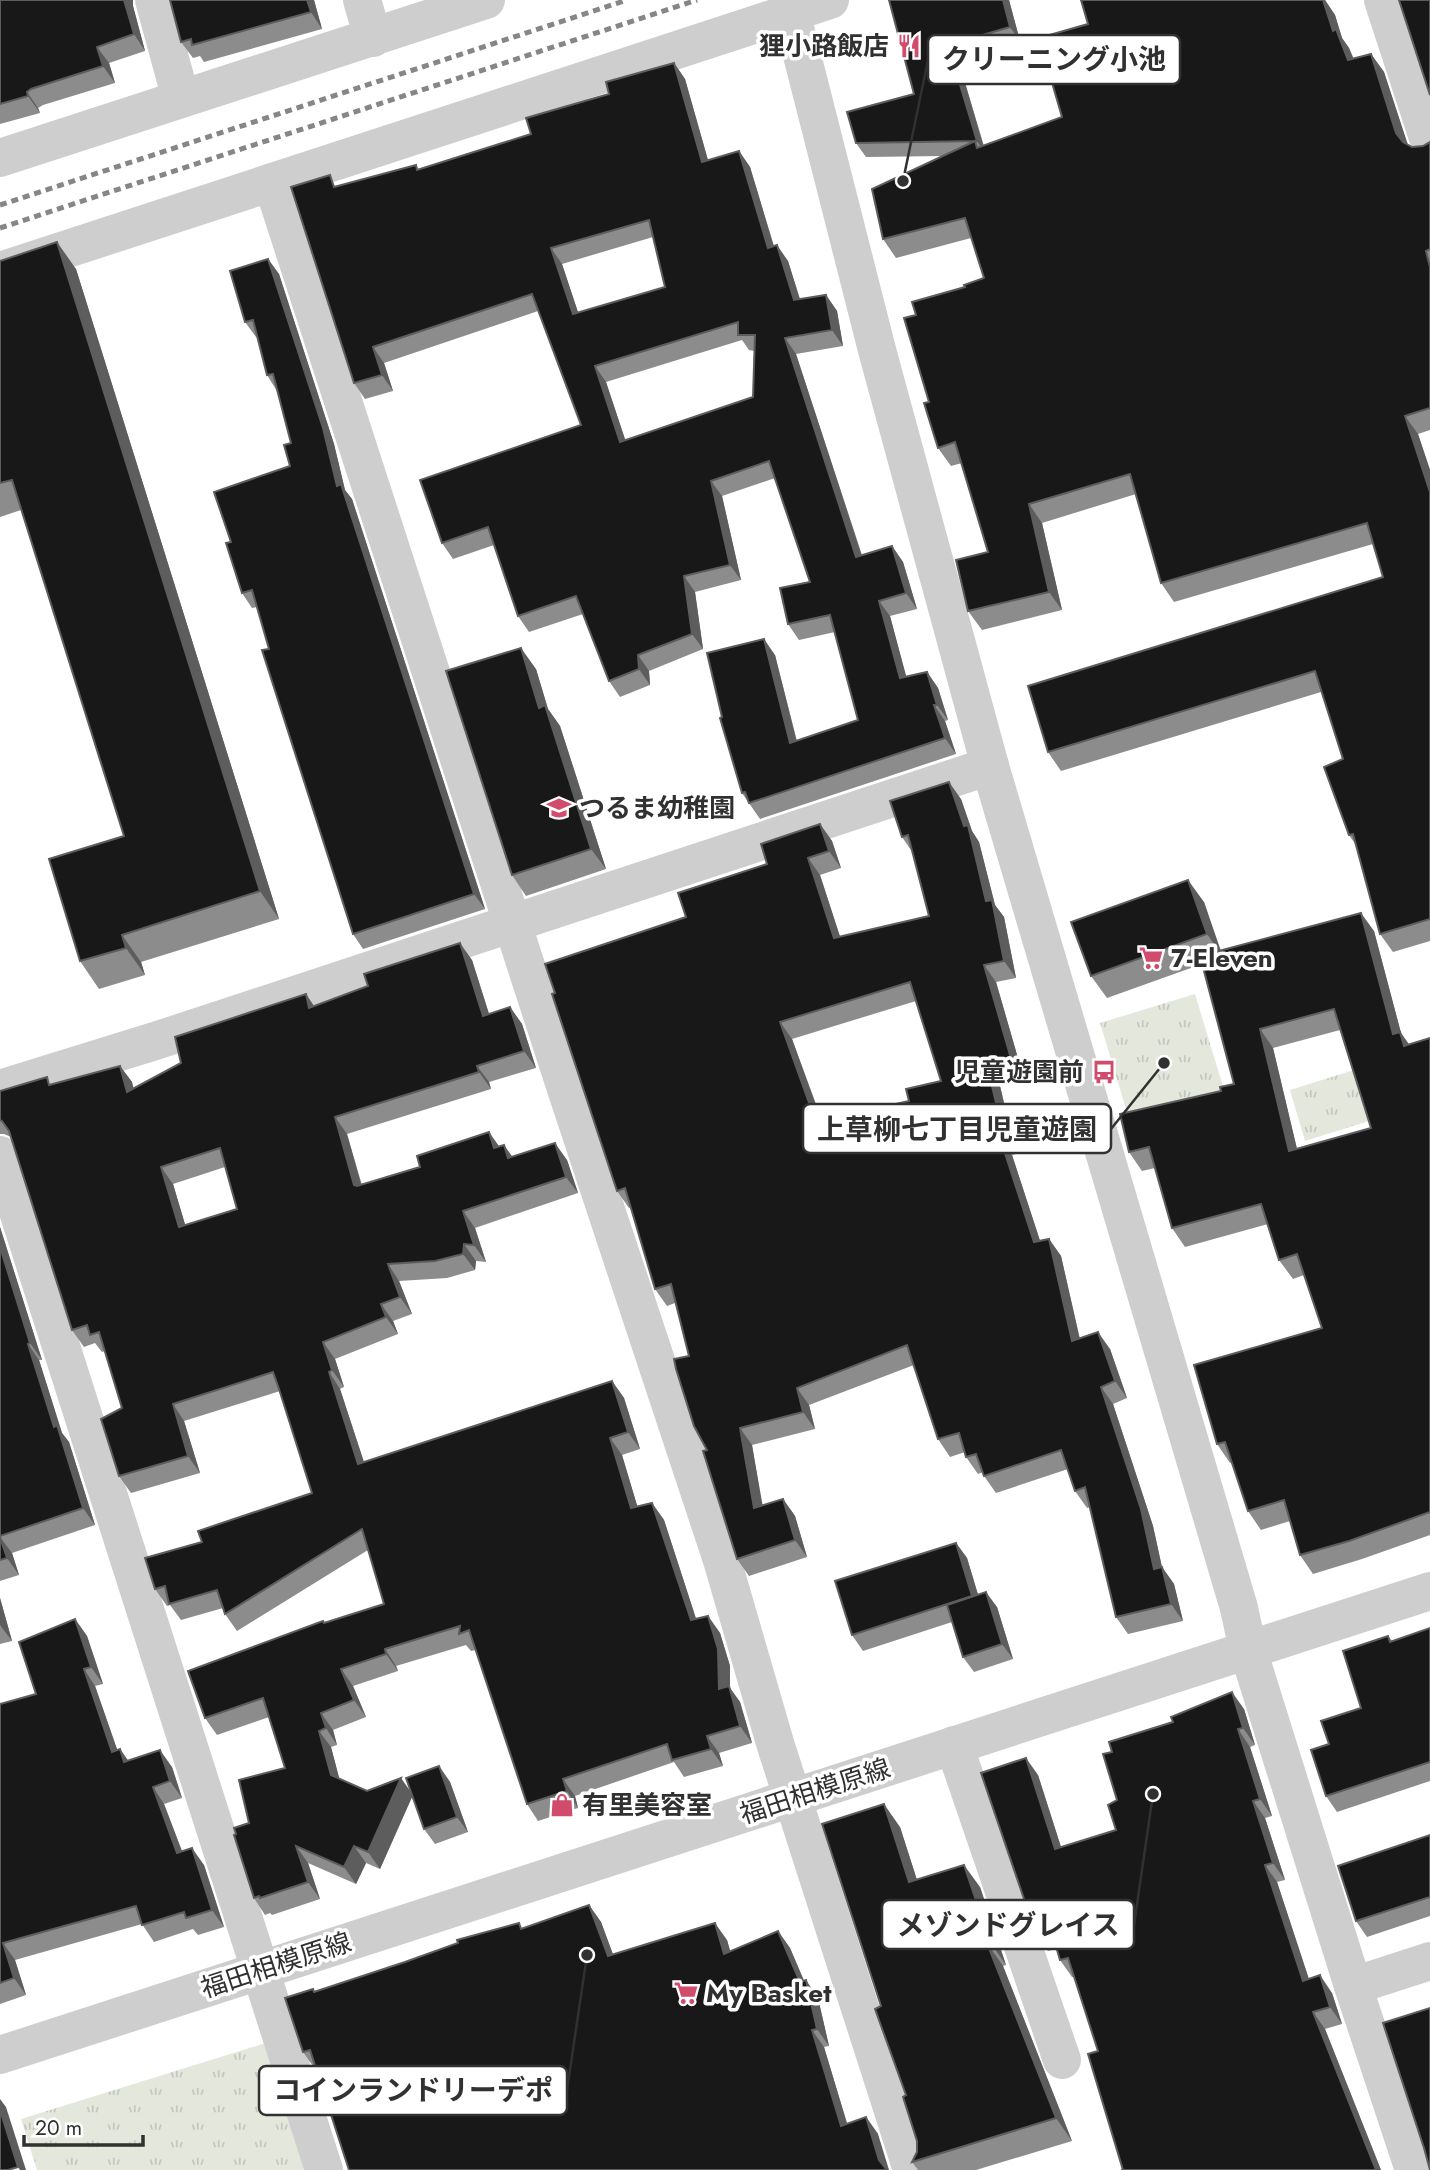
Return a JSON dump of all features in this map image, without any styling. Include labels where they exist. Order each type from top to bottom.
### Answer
[{"type":"street","points":[[154,0],[181,99]]},
{"type":"street","points":[[362,0],[373,38]]},
{"type":"street","points":[[0,158],[486,0]]},
{"type":"street","points":[[0,271],[272,182],[790,6],[830,0]]},
{"type":"street","points":[[1383,0],[1430,144]]},
{"type":"street","points":[[790,6],[877,350],[990,766],[1236,1598],[1248,1650],[1353,1986],[1414,2170]]},
{"type":"street","points":[[272,182],[730,1586],[792,1798],[912,2170]]},
{"type":"street","points":[[0,1088],[155,1041],[990,766]]},
{"type":"street","points":[[0,1155],[324,2170]]},
{"type":"street","name":"福田相模原線","points":[[0,2055],[1430,1591]]},
{"type":"street","points":[[954,1745],[1062,2060]]},
{"type":"street","points":[[1353,1986],[1430,1961]]},
{"type":"green space","points":[[1195,994],[1228,1103],[1133,1132],[1100,1023]]},
{"type":"green space","points":[[1357,1069],[1372,1120],[1305,1141],[1290,1090]]},
{"type":"green space","points":[[269,2042],[308,2170],[37,2170],[21,2119]]},
{"type":"building","points":[[0,0],[124,0],[134,34],[97,47],[103,66],[31,89],[27,92],[28,96],[0,104]]},
{"type":"building","points":[[170,0],[307,0],[311,12],[192,45],[191,39],[181,42]]},
{"type":"building","points":[[889,0],[1003,0],[1010,27],[948,45],[977,141],[856,143],[847,112],[914,94]]},
{"type":"building","points":[[1081,0],[1323,0],[1333,31],[1336,29],[1348,60],[1371,54],[1396,133],[1403,142],[1412,147],[1430,142],[1430,249],[1426,251],[1430,267],[1430,408],[1405,416],[1430,492],[1430,919],[1380,934],[1353,834],[1349,835],[1324,767],[1343,759],[1315,671],[1048,752],[1028,686],[1383,577],[1367,523],[1161,583],[1130,474],[1029,504],[1049,592],[968,611],[956,560],[988,552],[955,442],[938,448],[924,403],[929,402],[904,318],[916,315],[912,302],[965,287],[964,285],[984,278],[965,218],[883,239],[872,189],[975,141],[977,148],[1062,117],[1039,38],[1088,24]]},
{"type":"building","points":[[1399,0],[1430,0],[1430,95]]},
{"type":"building","points":[[674,63],[702,162],[739,151],[768,248],[777,245],[794,300],[826,295],[832,330],[785,338],[856,557],[892,546],[906,593],[879,601],[900,678],[927,672],[945,738],[749,803],[745,792],[742,793],[720,718],[722,717],[707,653],[764,639],[790,743],[858,720],[830,615],[788,624],[780,588],[810,582],[769,461],[711,481],[730,565],[684,576],[692,634],[638,655],[639,669],[609,681],[576,596],[518,616],[488,527],[442,543],[420,480],[581,425],[532,294],[373,347],[382,375],[354,383],[291,187],[330,175],[334,187],[416,165],[417,170],[531,134],[526,118],[609,94],[606,82]],"holes":[[[649,220],[665,287],[573,314],[551,248]],[[738,322],[738,335],[755,335],[753,397],[620,442],[595,366]]]},
{"type":"building","points":[[57,242],[260,891],[122,935],[126,948],[80,961],[49,859],[124,836],[12,480],[0,483],[0,261]]},
{"type":"building","points":[[268,259],[323,428],[337,486],[341,484],[474,894],[353,934],[262,650],[269,649],[252,590],[242,593],[226,543],[231,542],[214,492],[290,466],[284,445],[291,443],[273,374],[267,375],[253,320],[245,322],[230,271]]},
{"type":"building","points":[[521,648],[539,708],[545,705],[591,849],[512,875],[446,671]]},
{"type":"building","points":[[949,782],[964,826],[968,825],[986,901],[992,900],[1004,961],[984,965],[1012,1062],[988,1069],[1004,1137],[1000,1138],[1034,1242],[1049,1239],[1072,1341],[1098,1332],[1115,1381],[1101,1387],[1141,1509],[1154,1569],[1162,1567],[1171,1604],[1116,1617],[1085,1487],[1075,1491],[1061,1450],[984,1476],[976,1454],[966,1457],[959,1433],[938,1439],[907,1345],[797,1388],[803,1412],[740,1428],[754,1508],[783,1499],[795,1540],[737,1559],[703,1451],[707,1450],[694,1426],[676,1369],[674,1359],[689,1356],[671,1284],[655,1289],[625,1188],[617,1191],[552,994],[555,993],[545,964],[686,917],[678,893],[767,864],[761,844],[820,824],[829,851],[808,858],[834,938],[929,916],[908,835],[902,837],[890,801]],"holes":[[[910,982],[941,1081],[906,1089],[909,1101],[816,1122],[780,1022]]]},
{"type":"building","points":[[1188,880],[1207,934],[1091,976],[1071,922]]},
{"type":"building","points":[[1361,913],[1393,1034],[1400,1032],[1404,1046],[1430,1038],[1430,1512],[1300,1555],[1284,1500],[1248,1511],[1225,1442],[1217,1444],[1194,1365],[1322,1328],[1297,1254],[1279,1260],[1261,1204],[1172,1228],[1149,1147],[1129,1152],[1120,1114],[1221,1091],[1220,1087],[1234,1084],[1200,956]],"holes":[[[1334,1009],[1371,1128],[1289,1151],[1260,1029]]]},
{"type":"building","points":[[460,943],[483,1016],[510,1007],[524,1051],[477,1066],[479,1072],[335,1117],[354,1185],[420,1167],[417,1156],[489,1132],[494,1148],[504,1145],[508,1158],[555,1143],[566,1177],[463,1211],[474,1245],[464,1244],[463,1254],[435,1261],[388,1264],[400,1297],[381,1304],[386,1317],[323,1342],[332,1370],[329,1372],[358,1464],[612,1381],[628,1432],[610,1438],[631,1508],[652,1503],[691,1620],[708,1616],[718,1649],[719,1689],[729,1686],[740,1726],[707,1736],[711,1749],[672,1760],[667,1744],[563,1779],[567,1791],[527,1804],[469,1630],[459,1634],[460,1626],[385,1649],[386,1654],[341,1669],[354,1700],[321,1713],[326,1728],[319,1731],[331,1775],[367,1791],[401,1778],[368,1852],[354,1846],[344,1867],[296,1846],[308,1882],[254,1898],[234,1835],[234,1828],[249,1823],[239,1780],[285,1768],[263,1698],[205,1718],[188,1671],[323,1621],[324,1623],[384,1604],[362,1529],[225,1614],[217,1590],[169,1604],[165,1586],[155,1589],[145,1558],[202,1542],[198,1531],[312,1493],[273,1372],[173,1404],[188,1456],[119,1476],[101,1419],[122,1408],[99,1332],[90,1335],[87,1325],[72,1330],[9,1131],[0,1120],[0,1091],[47,1077],[49,1085],[120,1066],[127,1092],[181,1063],[175,1037],[306,994],[309,1008],[368,986],[364,974]],"holes":[[[220,1148],[237,1209],[179,1227],[161,1167]]]},
{"type":"building","points":[[0,1247],[54,1427],[57,1425],[83,1508],[0,1536]]},
{"type":"building","points":[[0,1537],[7,1558],[0,1560]]},
{"type":"building","points":[[956,1543],[972,1596],[852,1635],[835,1581]]},
{"type":"building","points":[[986,1592],[1002,1644],[963,1657],[947,1605]]},
{"type":"building","points":[[75,1619],[91,1667],[84,1669],[112,1752],[120,1749],[124,1762],[160,1750],[170,1781],[153,1787],[177,1853],[192,1848],[212,1910],[186,1918],[184,1912],[142,1925],[136,1906],[3,1943],[14,1978],[0,1983],[0,1704],[36,1694],[19,1642]]},
{"type":"building","points":[[1430,1628],[1430,1762],[1326,1796],[1311,1750],[1329,1744],[1321,1721],[1361,1708],[1343,1651],[1388,1636],[1390,1642]]},
{"type":"building","points":[[1232,1692],[1243,1728],[1238,1729],[1260,1799],[1253,1801],[1273,1863],[1265,1865],[1303,1981],[1320,1975],[1330,2007],[1313,2012],[1376,2170],[1123,2170],[1088,2054],[1098,2051],[1068,1958],[1060,1960],[1051,1929],[1036,1934],[981,1773],[1026,1758],[1055,1849],[1116,1830],[1108,1805],[1117,1800],[1103,1754],[1112,1752],[1109,1742],[1173,1722],[1171,1717]]},
{"type":"building","points":[[439,1766],[457,1817],[424,1829],[406,1778]]},
{"type":"building","points":[[884,1804],[909,1882],[964,1865],[990,1942],[987,1943],[1056,2118],[912,2162],[917,2152],[917,2141],[903,2097],[906,2095],[875,2009],[881,2006],[822,1824]]},
{"type":"building","points":[[1430,1835],[1430,1897],[1356,1921],[1338,1866]]},
{"type":"building","points":[[589,1905],[608,1956],[715,1923],[724,1954],[778,1931],[800,1982],[806,1980],[817,2029],[812,2030],[841,2126],[866,2117],[879,2160],[887,2170],[349,2170],[310,2050],[303,2052],[285,1998],[313,1989],[314,1992],[405,1962],[458,1943],[457,1940],[519,1923],[521,1929]]},
{"type":"building","points":[[1430,2008],[1430,2170],[1383,2023]]},
{"type":"building","points":[[0,2110],[18,2167],[8,2170],[0,2170]]},
{"type":"railway","points":[[0,205],[627,0]]},
{"type":"railway","points":[[0,228],[697,0]]},
{"type":"place","name":"狸小路飯店","points":[[909,46]]},
{"type":"place","name":"クリーニング小池","points":[[903,181]]},
{"type":"place","name":"つるま幼稚園","points":[[559,808]]},
{"type":"place","name":"7-Eleven","points":[[1151,958]]},
{"type":"place","name":"上草柳七丁目児童遊園","points":[[1164,1063]]},
{"type":"place","name":"児童遊園前","points":[[1104,1072]]},
{"type":"place","name":"メゾンドグレイス","points":[[1153,1794]]},
{"type":"place","name":"有里美容室","points":[[562,1805]]},
{"type":"place","name":"コインランドリーデポ","points":[[587,1955]]},
{"type":"place","name":"My Basket","points":[[686,1993]]}]
